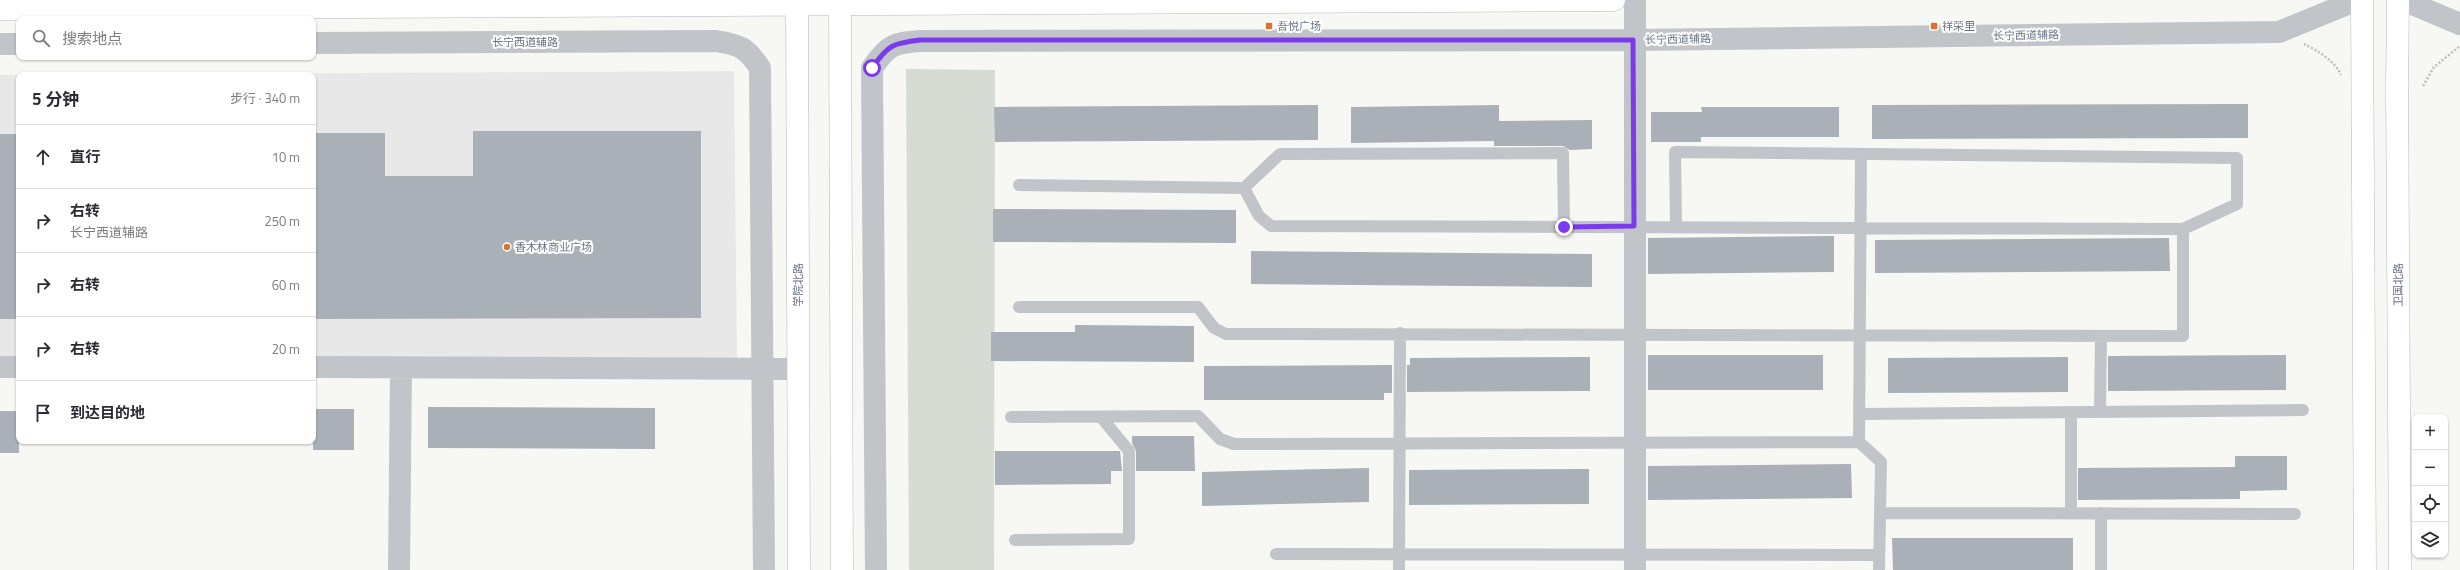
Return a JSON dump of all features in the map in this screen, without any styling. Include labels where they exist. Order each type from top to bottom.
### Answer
[{"type":"main road","points":[[0,9],[797,2],[1614,0]]},
{"type":"main road","points":[[2362,0],[2365,570]]},
{"type":"main road","name":"卫国北路","points":[[2398,0],[2397,94],[2400,570]]},
{"type":"main road","name":"学院北路","points":[[797,2],[799,570]]},
{"type":"main road","points":[[840,2],[842,570]]},
{"type":"street","points":[[1635,0],[1633,40],[1635,562]]},
{"type":"street","name":"长宁西道辅路","points":[[876,570],[872,68],[884,50],[896,43],[920,40],[1633,40],[2278,32],[2357,0]]},
{"type":"street","points":[[2402,0],[2460,24]]},
{"type":"street","name":"长宁西道辅路","points":[[316,43],[716,41],[738,45],[749,52],[760,68],[763,369]]},
{"type":"street","points":[[0,44],[16,44]]},
{"type":"street","points":[[0,366],[16,367]]},
{"type":"street","points":[[316,367],[799,369]]},
{"type":"street","points":[[400,570],[401,368]]},
{"type":"street","points":[[763,369],[764,570]]},
{"type":"lane","points":[[1244,188],[1259,216],[1271,226],[1676,226],[2183,229],[2237,204],[2237,158],[1675,152],[1676,226]]},
{"type":"lane","points":[[1018,185],[1244,188],[1280,154],[1563,153],[1564,227]]},
{"type":"lane","points":[[1859,442],[1861,154]]},
{"type":"lane","points":[[1019,307],[1198,307],[1214,328],[1226,334],[1400,333],[2101,337],[2182,336],[2183,229]]},
{"type":"lane","points":[[1399,570],[1400,333]]},
{"type":"lane","points":[[2100,412],[2101,337]]},
{"type":"lane","points":[[1859,414],[2303,410]]},
{"type":"lane","points":[[2071,412],[2071,513]]},
{"type":"lane","points":[[1011,417],[1198,416],[1220,439],[1234,444],[1399,442],[1859,442],[1881,462],[1879,570]]},
{"type":"lane","points":[[1015,540],[1130,539],[1129,452],[1101,417]]},
{"type":"lane","points":[[1880,513],[2295,514]]},
{"type":"lane","points":[[2101,513],[2101,570]]},
{"type":"lane","points":[[1276,554],[1399,554],[1635,562],[1879,555]]},
{"type":"path","points":[[2278,32],[2313,48],[2338,69],[2343,81]]},
{"type":"path","points":[[2423,86],[2434,67],[2460,46]]},
{"type":"shaded area","points":[[906,69],[995,70],[994,570],[909,570]]},
{"type":"shaded area","points":[[734,71],[737,361],[316,362],[316,73]]},
{"type":"shaded area","points":[[0,75],[16,75],[16,363],[0,363]]},
{"type":"building","points":[[2248,104],[2248,138],[1872,139],[1872,105]]},
{"type":"building","points":[[1318,105],[1318,140],[995,142],[994,107]]},
{"type":"building","points":[[1499,105],[1499,121],[1592,120],[1592,149],[1570,150],[1563,146],[1494,146],[1494,141],[1351,143],[1351,107]]},
{"type":"building","points":[[1701,107],[1839,107],[1839,137],[1701,137],[1701,142],[1651,142],[1651,112],[1702,112]]},
{"type":"building","name":"香木林商业广场","points":[[473,131],[701,131],[701,318],[316,319],[316,133],[385,133],[385,176],[473,176]]},
{"type":"building","points":[[0,134],[16,134],[16,319],[0,319]]},
{"type":"building","points":[[993,209],[1236,210],[1236,243],[993,242]]},
{"type":"building","points":[[1834,236],[1834,272],[1648,274],[1648,238]]},
{"type":"building","points":[[2169,238],[2170,271],[1875,273],[1875,240]]},
{"type":"building","points":[[1251,251],[1592,254],[1592,287],[1251,284]]},
{"type":"building","points":[[1075,325],[1194,326],[1194,362],[991,361],[991,332],[1075,332]]},
{"type":"building","points":[[1648,355],[1823,355],[1823,390],[1648,390]]},
{"type":"building","points":[[2286,355],[2286,390],[2108,391],[2108,356]]},
{"type":"building","points":[[1590,357],[1590,391],[1407,392],[1407,365],[1410,365],[1410,358]]},
{"type":"building","points":[[2068,357],[2068,392],[1888,393],[1888,358]]},
{"type":"building","points":[[1392,365],[1392,393],[1384,393],[1384,400],[1204,400],[1204,366]]},
{"type":"building","points":[[428,407],[655,408],[655,449],[428,448]]},
{"type":"building","points":[[316,409],[354,409],[354,450],[313,450],[313,444],[316,444]]},
{"type":"building","points":[[0,411],[16,411],[16,444],[19,444],[19,453],[0,453]]},
{"type":"building","points":[[1132,436],[1194,436],[1195,471],[1136,471],[1136,451],[1132,443]]},
{"type":"building","points":[[995,451],[1120,451],[1122,471],[1111,471],[1111,484],[995,485]]},
{"type":"building","points":[[2235,456],[2287,456],[2287,490],[2240,491],[2240,499],[2078,500],[2078,468],[2235,467]]},
{"type":"building","points":[[1851,464],[1852,498],[1648,500],[1648,466]]},
{"type":"building","points":[[1369,468],[1369,502],[1202,506],[1202,472]]},
{"type":"building","points":[[1589,469],[1589,504],[1409,505],[1409,470]]},
{"type":"building","points":[[1892,538],[2073,538],[2073,570],[1893,570]]},
{"type":"place","name":"吾悦广场","points":[[1269,26]]},
{"type":"place","name":"祥荣里","points":[[1934,26]]},
{"type":"place","name":"香木林商业广场","points":[[507,247]]},
{"type":"route","points":[[872,68],[884,50],[896,43],[920,40],[1633,40],[1634,226],[1564,227]]}]
